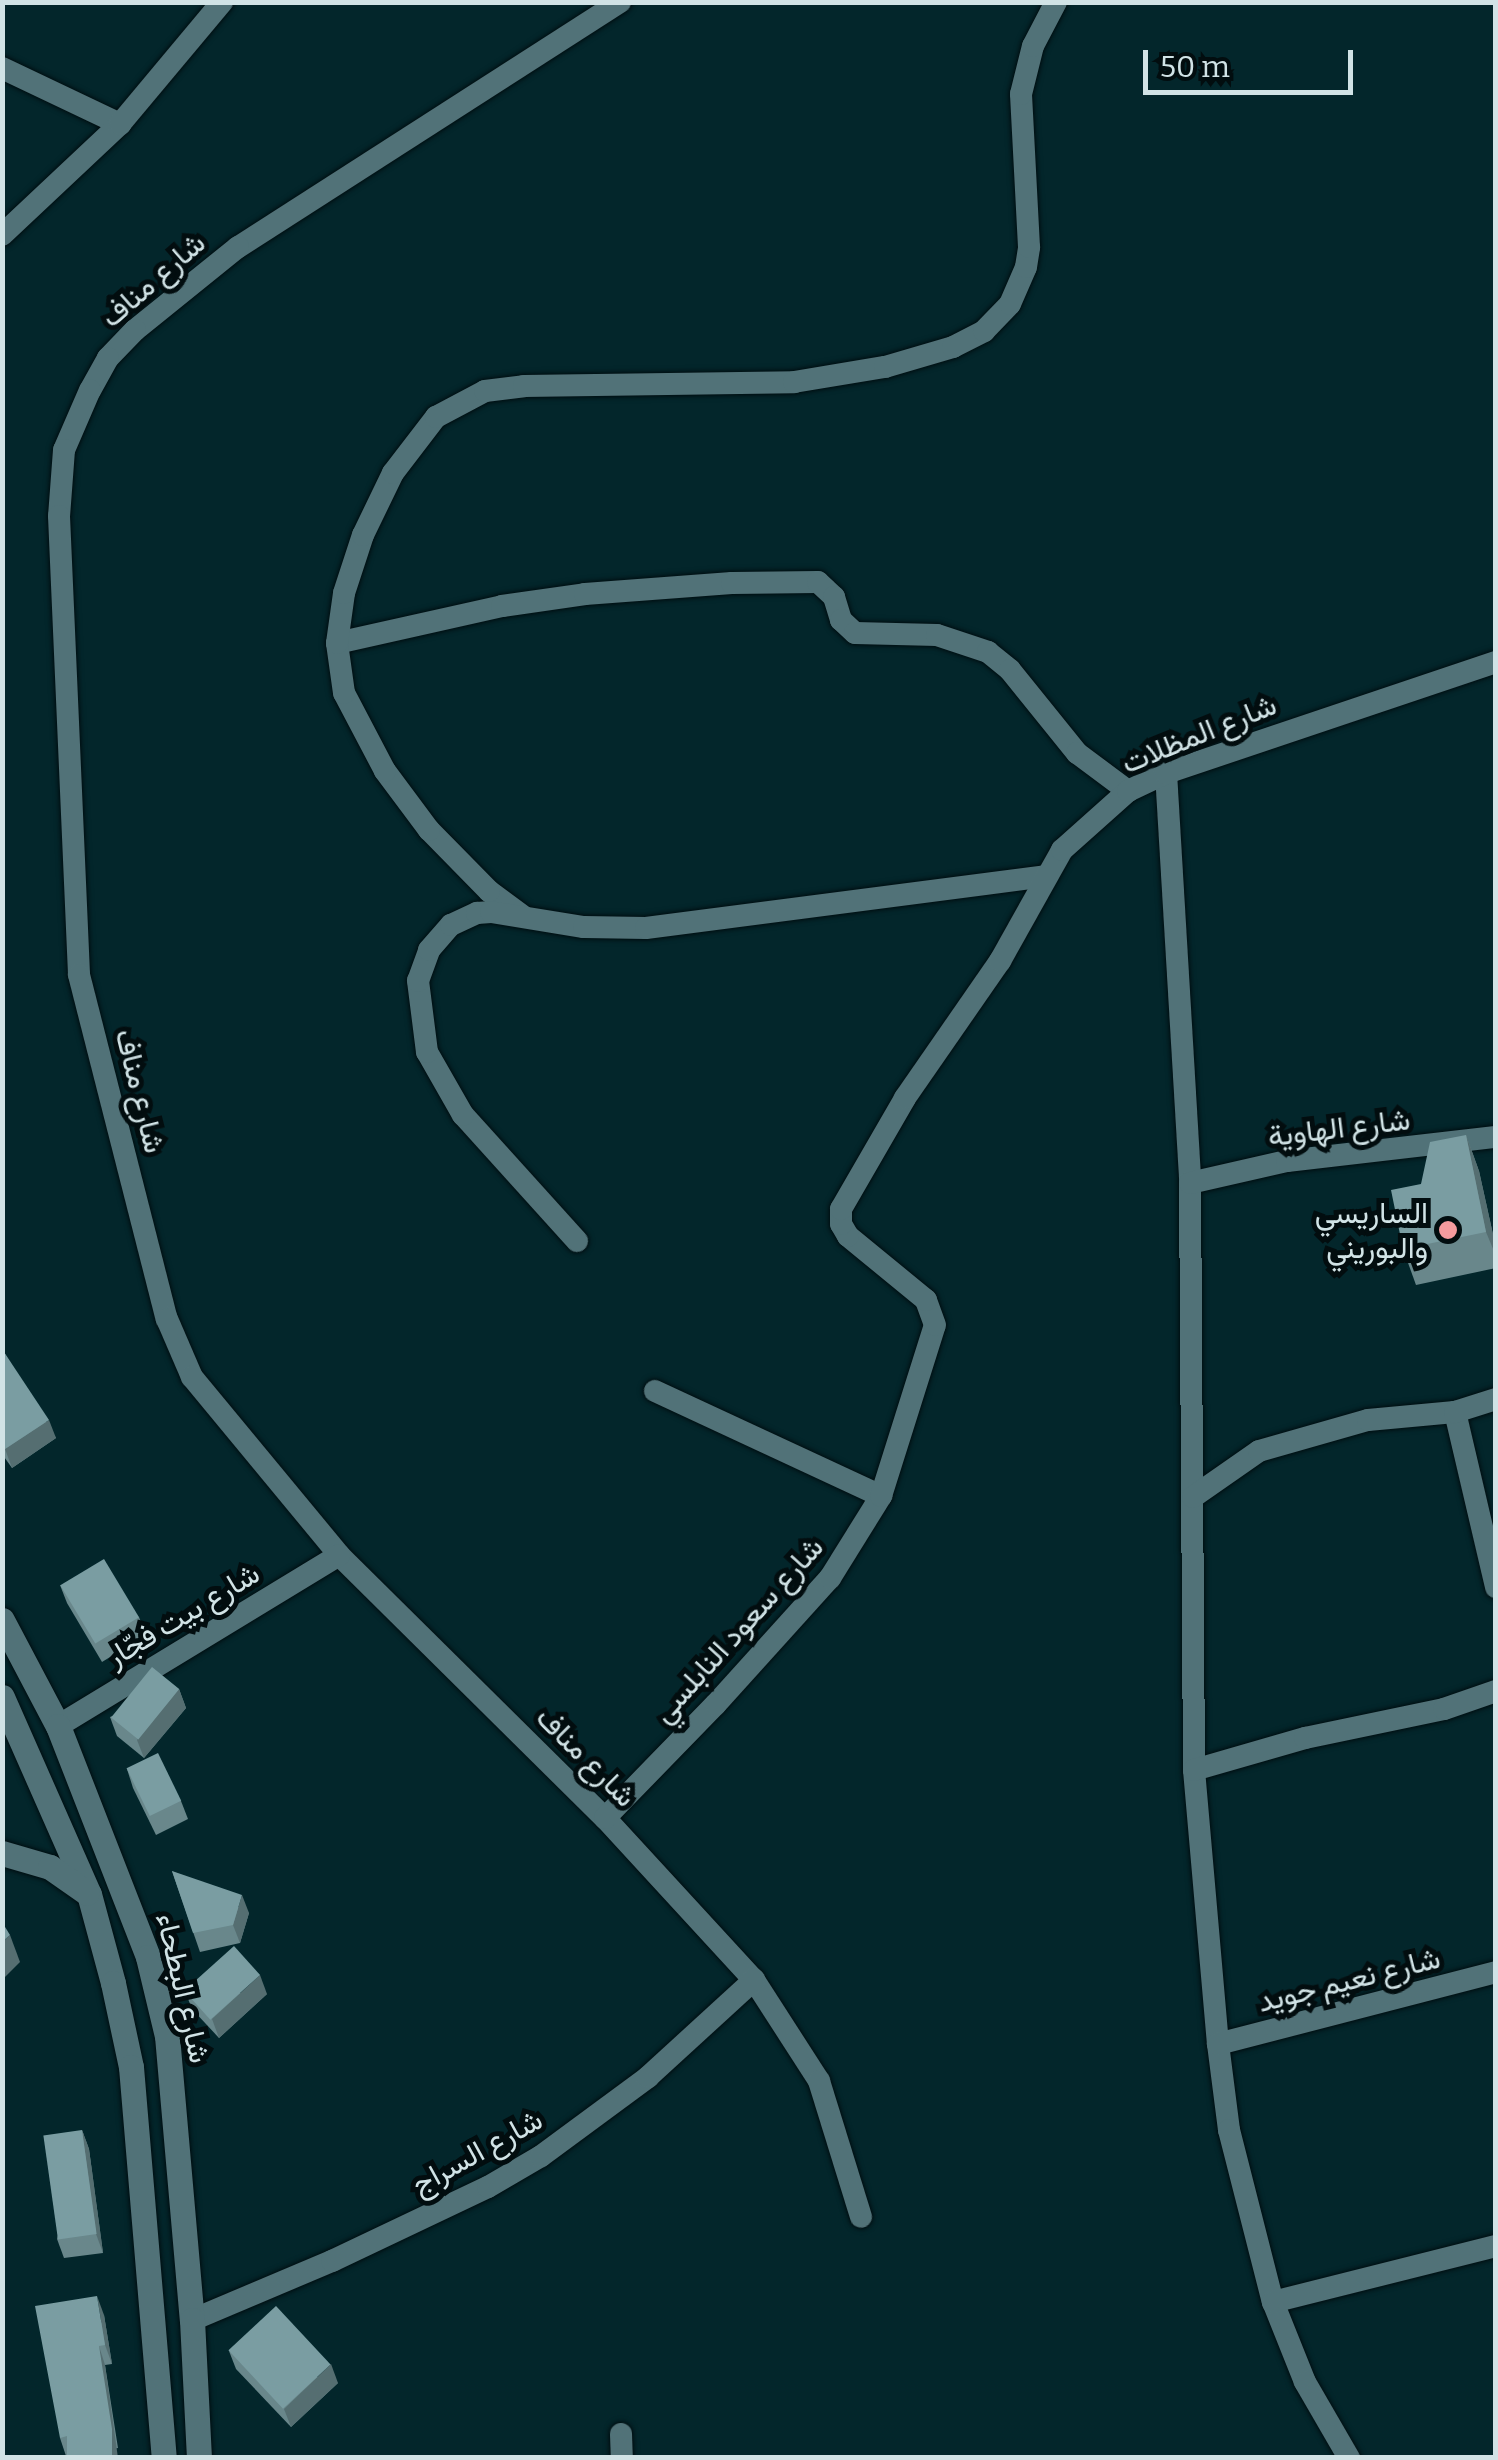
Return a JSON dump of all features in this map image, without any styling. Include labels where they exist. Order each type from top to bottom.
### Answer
[{"type":"street","points":[[2,235],[120,124],[222,2]]},
{"type":"street","name":"شارع مناف","points":[[620,2],[238,247],[186,286],[108,358],[64,450],[59,516],[79,975],[179,1353],[208,1399],[340,1554],[605,1818],[754,1980],[819,2081],[861,2218]]},
{"type":"street","points":[[523,916],[454,858],[406,801],[353,717],[339,668],[337,643],[353,564],[393,473],[424,428],[466,398],[504,387],[754,386],[832,377],[953,347],[996,320],[1010,304],[1026,267],[1029,247],[1022,94],[1032,46],[1056,2]]},
{"type":"street","points":[[2,68],[120,124]]},
{"type":"street","points":[[337,643],[419,623],[585,594],[732,583],[818,582],[834,597],[841,620],[855,633],[937,635],[988,652],[1010,670],[1077,752],[1128,791]]},
{"type":"street","name":"شارع المظلات","points":[[1000,961],[1044,876],[1081,829],[1128,791],[1166,773],[1496,662]]},
{"type":"street","points":[[1166,773],[1190,1182],[1194,1770],[1218,2044],[1236,2164],[1273,2302],[1306,2382],[1349,2458]]},
{"type":"street","points":[[577,1241],[449,1096],[427,1052],[421,1029],[418,981],[438,936],[478,912],[584,927],[646,928],[1044,876]]},
{"type":"street","name":"شارع سعود النابلسي","points":[[605,1818],[716,1704],[830,1578],[881,1496],[935,1325],[926,1300],[848,1236],[841,1224],[841,1210],[914,1085],[1000,961]]},
{"type":"street","name":"شارع الهاوية","points":[[1190,1182],[1287,1162],[1496,1137]]},
{"type":"street","points":[[654,1391],[881,1496]]},
{"type":"street","points":[[1193,1497],[1259,1452],[1368,1420],[1455,1412],[1496,1399]]},
{"type":"street","points":[[1455,1412],[1496,1587]]},
{"type":"street","name":"شارع بيت فجّار","points":[[58,1726],[340,1554]]},
{"type":"street","name":"شارع البطحاء","points":[[2,1620],[58,1726],[148,1957],[167,2036],[192,2320],[199,2458]]},
{"type":"street","points":[[1194,1770],[1305,1738],[1444,1709],[1496,1692]]},
{"type":"street","points":[[2,1697],[89,1894],[131,2067],[164,2458]]},
{"type":"street","points":[[2,1853],[50,1867],[89,1894]]},
{"type":"street","name":"شارع نعيم جويد","points":[[1218,2044],[1496,1972]]},
{"type":"street","name":"شارع السراج","points":[[192,2320],[332,2261],[488,2187],[541,2156],[648,2077],[754,1980]]},
{"type":"street","points":[[1273,2302],[1496,2246]]},
{"type":"building","points":[[1466,1135],[1486,1232],[1403,1249],[1391,1190],[1421,1184],[1430,1142]]},
{"type":"building","points":[[2,1349],[49,1420],[5,1449],[2,1445]]},
{"type":"building","points":[[104,1559],[139,1617],[95,1644],[60,1585]]},
{"type":"building","points":[[152,1667],[179,1689],[138,1740],[111,1718]]},
{"type":"building","points":[[158,1753],[181,1801],[150,1816],[127,1768]]},
{"type":"building","points":[[172,1871],[242,1895],[233,1925],[193,1933]]},
{"type":"building","points":[[2,1922],[10,1935],[2,1942]]},
{"type":"building","points":[[234,1946],[260,1975],[210,2020],[184,1991]]},
{"type":"building","points":[[82,2130],[97,2234],[58,2239],[43,2135]]},
{"type":"building","points":[[97,2296],[105,2345],[99,2346],[112,2429],[112,2458],[67,2458],[67,2436],[60,2438],[35,2306]]},
{"type":"building","points":[[276,2306],[331,2365],[283,2409],[228,2350]]},
{"type":"place","name":"الساريسي والبوريني","points":[[1448,1230]]}]
